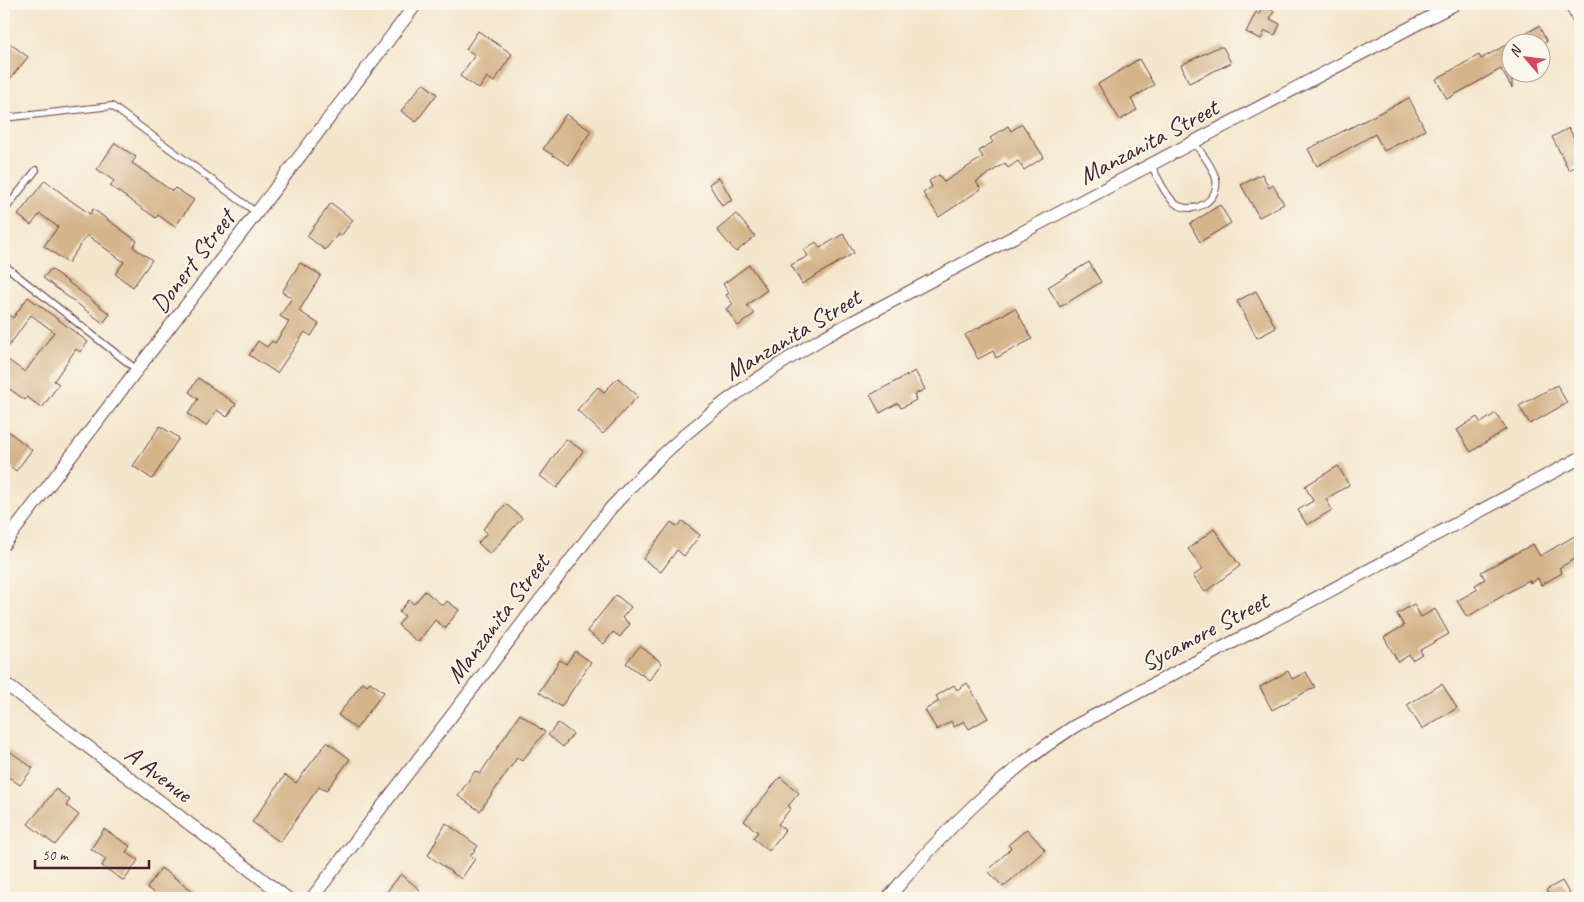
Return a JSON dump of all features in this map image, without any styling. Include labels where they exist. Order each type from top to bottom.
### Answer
[{"type":"street","name":"Donert Street","points":[[4,544],[416,4]]},
{"type":"street","name":"Manzanita Street","points":[[312,898],[610,509],[675,441],[737,392],[792,356],[1455,4]]},
{"type":"street","points":[[1571,4],[1580,22]]},
{"type":"street","name":"Sycamore Street","points":[[888,898],[957,819],[1002,779],[1055,739],[1111,705],[1580,458]]},
{"type":"street","name":"A Avenue","points":[[4,683],[287,898]]},
{"type":"lane","points":[[4,118],[112,106],[257,213]]},
{"type":"lane","points":[[1151,165],[1170,197],[1177,205],[1188,208],[1200,207],[1211,198],[1216,187],[1215,177],[1194,142]]},
{"type":"lane","points":[[4,211],[36,170]]},
{"type":"lane","points":[[4,265],[137,370]]},
{"type":"lane","points":[[4,522],[14,530]]},
{"type":"building","points":[[1263,6],[1274,11],[1270,19],[1280,24],[1275,35],[1265,31],[1261,39],[1246,32],[1256,12],[1259,14]]},
{"type":"building","points":[[1539,26],[1542,32],[1528,32]]},
{"type":"building","points":[[478,31],[512,54],[494,82],[487,77],[479,89],[460,76],[475,55],[466,49]]},
{"type":"building","points":[[4,39],[28,57],[4,86]]},
{"type":"building","points":[[1218,47],[1223,47],[1231,63],[1189,83],[1181,65]]},
{"type":"building","points":[[1502,47],[1502,71],[1501,69],[1447,99],[1436,79],[1479,55],[1481,59]]},
{"type":"building","points":[[1139,59],[1154,85],[1131,99],[1137,110],[1120,120],[1098,84]]},
{"type":"building","points":[[423,83],[437,94],[416,122],[401,111]]},
{"type":"building","points":[[1409,98],[1425,130],[1384,151],[1375,134],[1317,166],[1308,149]]},
{"type":"building","points":[[566,114],[591,131],[569,165],[543,149]]},
{"type":"building","points":[[1022,124],[1044,157],[1024,170],[1018,161],[1008,168],[1005,163],[976,182],[981,189],[939,217],[923,193],[932,187],[929,181],[939,175],[944,182],[983,157],[979,151],[993,142],[990,138],[1008,126],[1011,131]]},
{"type":"building","points":[[1569,128],[1580,150],[1580,164],[1569,170],[1552,137]]},
{"type":"building","points":[[115,143],[136,157],[132,163],[172,191],[175,188],[194,200],[175,227],[158,215],[156,218],[110,186],[114,181],[97,169]]},
{"type":"building","points":[[1262,174],[1269,188],[1273,185],[1284,204],[1259,217],[1241,185]]},
{"type":"building","points":[[719,177],[732,200],[722,206],[709,184]]},
{"type":"building","points":[[45,180],[90,214],[93,209],[137,241],[133,247],[152,260],[133,287],[115,274],[124,262],[87,235],[68,263],[44,246],[58,227],[40,214],[31,225],[18,215]]},
{"type":"building","points":[[331,203],[353,220],[341,236],[338,234],[325,250],[307,236]]},
{"type":"building","points":[[1220,205],[1231,223],[1200,242],[1190,224]]},
{"type":"building","points":[[736,214],[755,236],[736,252],[717,230]]},
{"type":"building","points":[[843,234],[854,253],[802,284],[791,265],[808,256],[804,250],[816,242],[820,248]]},
{"type":"building","points":[[1089,262],[1101,282],[1060,307],[1048,287]]},
{"type":"building","points":[[300,263],[321,275],[299,311],[319,324],[311,336],[305,332],[277,373],[249,355],[258,341],[267,347],[272,341],[275,343],[289,322],[280,316],[292,298],[282,292]]},
{"type":"building","points":[[749,265],[767,290],[747,305],[754,314],[738,326],[726,309],[733,304],[726,295],[729,293],[723,284]]},
{"type":"building","points":[[51,269],[110,314],[103,323],[43,278]]},
{"type":"building","points":[[1256,291],[1276,328],[1257,338],[1237,301]]},
{"type":"building","points":[[28,297],[88,342],[80,352],[76,349],[54,381],[59,384],[42,408],[27,397],[25,400],[4,385],[4,357],[25,372],[54,332],[31,315],[4,353],[4,311],[13,318]]},
{"type":"building","points":[[1015,308],[1032,339],[996,358],[993,351],[978,359],[965,335]]},
{"type":"building","points":[[915,371],[925,389],[914,395],[916,400],[901,408],[898,403],[880,413],[870,395]]},
{"type":"building","points":[[198,378],[236,404],[227,417],[217,410],[206,426],[188,414],[198,399],[189,392]]},
{"type":"building","points":[[618,378],[638,396],[603,434],[577,410],[598,387],[604,392]]},
{"type":"building","points":[[1557,385],[1567,403],[1530,424],[1519,406]]},
{"type":"building","points":[[1496,413],[1506,429],[1471,452],[1457,430],[1477,417],[1481,423]]},
{"type":"building","points":[[160,426],[179,438],[152,479],[133,466]]},
{"type":"building","points":[[4,428],[32,450],[16,471],[4,461]]},
{"type":"building","points":[[566,439],[583,451],[557,488],[540,476]]},
{"type":"building","points":[[1338,466],[1349,485],[1326,499],[1332,510],[1307,525],[1298,510],[1313,501],[1305,486]]},
{"type":"building","points":[[506,504],[522,518],[490,554],[478,543],[487,533],[483,529]]},
{"type":"building","points":[[682,521],[700,535],[684,556],[677,550],[661,572],[643,559],[671,522],[678,527]]},
{"type":"building","points":[[1214,529],[1240,566],[1205,592],[1193,576],[1203,569],[1188,549]]},
{"type":"building","points":[[1580,533],[1580,556],[1559,568],[1562,573],[1541,585],[1538,578],[1530,583],[1529,580],[1467,617],[1457,601],[1478,589],[1475,585],[1485,579],[1481,572],[1533,544],[1540,556]]},
{"type":"building","points":[[425,591],[443,606],[447,601],[459,610],[445,628],[435,620],[418,642],[398,625],[405,616],[399,612],[409,600],[414,604]]},
{"type":"building","points":[[616,595],[631,607],[622,618],[630,624],[620,637],[613,632],[604,644],[587,631]]},
{"type":"building","points":[[1414,604],[1421,617],[1435,609],[1449,634],[1420,650],[1422,654],[1412,660],[1409,655],[1398,662],[1384,637],[1404,626],[1397,614]]},
{"type":"building","points":[[640,646],[662,663],[649,680],[626,663]]},
{"type":"building","points":[[575,651],[591,662],[561,707],[539,692],[560,660],[566,664]]},
{"type":"building","points":[[1288,671],[1292,679],[1306,672],[1315,687],[1272,710],[1260,687]]},
{"type":"building","points":[[363,682],[367,685],[370,682],[384,692],[356,729],[338,715]]},
{"type":"building","points":[[967,683],[988,718],[969,729],[964,721],[954,727],[951,721],[937,730],[925,710],[939,701],[936,696],[954,685],[957,690]]},
{"type":"building","points":[[1442,684],[1457,708],[1422,729],[1407,705]]},
{"type":"building","points":[[520,714],[545,732],[522,761],[517,758],[480,811],[458,796],[475,771],[480,774]]},
{"type":"building","points":[[558,723],[573,734],[563,747],[548,735]]},
{"type":"building","points":[[327,742],[350,759],[326,791],[319,787],[280,842],[252,822],[285,775],[296,783]]},
{"type":"building","points":[[4,747],[33,768],[20,785],[4,774]]},
{"type":"building","points":[[780,777],[799,793],[788,806],[791,808],[778,824],[785,830],[769,851],[753,838],[758,832],[744,821]]},
{"type":"building","points":[[56,789],[70,800],[66,805],[79,815],[55,845],[28,824]]},
{"type":"building","points":[[446,823],[478,846],[470,856],[475,859],[461,879],[428,855]]},
{"type":"building","points":[[104,829],[130,846],[126,852],[138,860],[124,881],[102,866],[106,859],[91,849]]},
{"type":"building","points":[[1027,829],[1045,850],[1003,887],[988,871],[1011,848],[1008,845]]},
{"type":"building","points":[[161,868],[203,898],[161,898],[147,888]]},
{"type":"building","points":[[401,874],[420,890],[413,898],[382,898]]},
{"type":"building","points":[[1562,881],[1572,898],[1551,898],[1546,890]]}]
